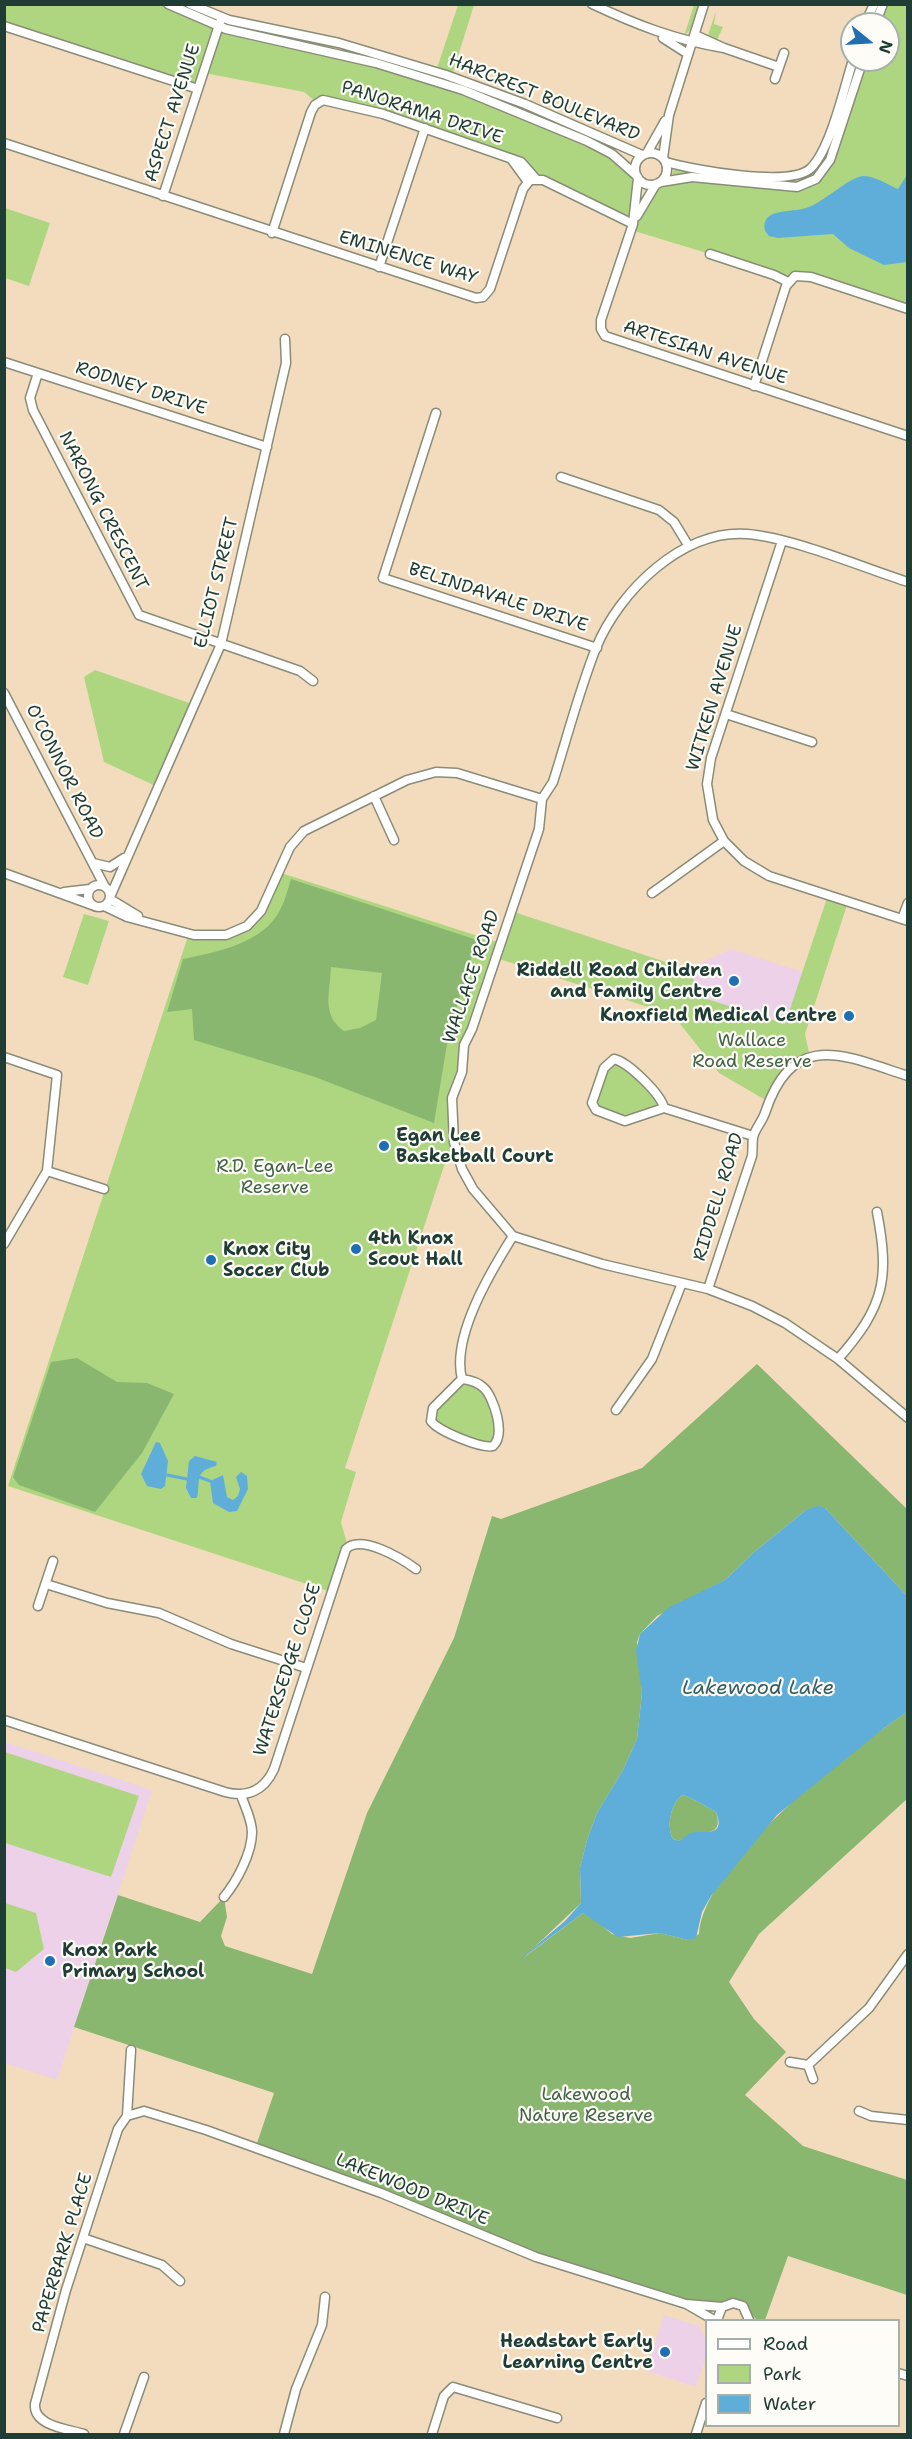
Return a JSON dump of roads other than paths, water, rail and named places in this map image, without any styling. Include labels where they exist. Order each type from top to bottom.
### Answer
[{"type":"street","name":"HARCREST BOULEVARD","points":[[168,4],[220,22],[376,63],[463,90],[587,141],[612,154],[637,177]]},
{"type":"street","name":"HARCREST BOULEVARD","points":[[190,4],[220,22],[345,45],[446,75],[525,104],[645,154]]},
{"type":"street","points":[[592,4],[652,32],[688,54]]},
{"type":"street","points":[[658,183],[667,173],[665,160],[669,115],[704,4]]},
{"type":"street","name":"ASPECT AVENUE","points":[[4,143],[163,196],[220,22]]},
{"type":"street","points":[[4,26],[198,89]]},
{"type":"street","points":[[652,32],[693,39],[779,67]]},
{"type":"street","points":[[775,79],[784,53]]},
{"type":"street","points":[[645,154],[656,153],[665,160],[776,178],[803,174],[812,167],[824,149],[849,72]]},
{"type":"street","points":[[669,115],[635,167],[637,177],[646,184],[692,177],[791,188],[816,179],[830,160],[859,72]]},
{"type":"street","name":"PANORAMA DRIVE","points":[[272,232],[311,112],[317,103],[330,100],[425,128],[511,160],[532,180]]},
{"type":"street","points":[[380,267],[425,128]]},
{"type":"street","name":"ARTESIAN AVENUE","points":[[633,224],[637,177]]},
{"type":"street","points":[[532,180],[547,181],[633,224]]},
{"type":"street","name":"EMINENCE WAY","points":[[163,196],[472,298],[483,297],[492,285],[532,180]]},
{"type":"street","name":"ARTESIAN AVENUE","points":[[658,183],[633,224],[601,320],[601,329],[605,336],[908,436]]},
{"type":"street","points":[[710,254],[788,282]]},
{"type":"street","points":[[754,386],[788,282],[795,276],[805,276],[908,309]]},
{"type":"street","name":"ELLIOT STREET","points":[[110,898],[221,644],[286,363],[285,339]]},
{"type":"street","name":"RODNEY DRIVE","points":[[4,362],[267,447]]},
{"type":"street","name":"NARONG CRESCENT","points":[[38,373],[31,394],[31,406],[135,611],[147,620],[300,672],[313,681]]},
{"type":"street","name":"BELINDAVALE DRIVE","points":[[436,413],[383,578],[597,648]]},
{"type":"street","points":[[561,477],[659,510],[674,522],[688,545]]},
{"type":"street","name":"WALLACE ROAD","points":[[513,1236],[480,1200],[466,1177],[454,1142],[451,1107],[455,1087],[462,1072],[464,1045],[472,1029],[539,829],[542,799],[553,782],[597,648],[613,618],[636,590],[667,559],[688,545],[729,534],[754,535],[782,541],[908,582]]},
{"type":"street","name":"WITKEN AVENUE","points":[[782,541],[711,758],[707,784],[711,813],[724,841],[744,861],[769,876],[905,920]]},
{"type":"street","name":"O'CONNOR ROAD","points":[[4,693],[105,887]]},
{"type":"street","points":[[726,714],[812,742]]},
{"type":"street","points":[[4,873],[92,905],[104,906],[127,917],[144,919],[202,936],[226,935],[240,930],[254,920],[268,901],[284,859],[297,838],[320,821],[417,776],[447,771],[467,775],[542,799]]},
{"type":"street","points":[[374,796],[394,840]]},
{"type":"street","points":[[652,893],[724,841]]},
{"type":"street","points":[[94,865],[110,867],[127,856]]},
{"type":"street","name":"O'CONNOR ROAD","points":[[92,888],[94,865]]},
{"type":"street","points":[[60,892],[105,887],[110,898],[144,919]]},
{"type":"street","points":[[92,888],[88,899],[92,905]]},
{"type":"street","points":[[104,906],[110,898]]},
{"type":"street","points":[[905,920],[908,903]]},
{"type":"street","name":"RIDDELL ROAD","points":[[708,1288],[752,1156],[753,1136],[762,1123],[778,1082],[794,1065],[825,1053],[842,1055],[908,1076]]},
{"type":"street","points":[[4,1058],[57,1075],[47,1171],[4,1244]]},
{"type":"street","points":[[664,1108],[657,1094],[624,1063],[614,1059],[606,1064],[592,1102],[599,1113],[625,1121],[664,1108],[753,1136]]},
{"type":"street","points":[[47,1171],[104,1189]]},
{"type":"street","points":[[838,1359],[870,1318],[880,1290],[884,1256],[877,1212]]},
{"type":"street","points":[[462,1379],[479,1384],[489,1396],[500,1432],[499,1439],[493,1446],[487,1447],[461,1437],[437,1427],[431,1421],[433,1408],[462,1379],[460,1354],[472,1316],[490,1276],[513,1236],[602,1264],[708,1288],[774,1317],[838,1359],[908,1418]]},
{"type":"street","points":[[616,1410],[652,1359],[682,1283]]},
{"type":"street","name":"WATERSEDGE CLOSE","points":[[241,1795],[254,1792],[270,1778],[348,1547],[361,1544],[397,1556],[416,1569]]},
{"type":"street","points":[[38,1606],[53,1561]]},
{"type":"street","points":[[46,1584],[107,1603],[159,1613],[231,1644],[306,1668]]},
{"type":"street","points":[[4,1720],[241,1795],[251,1826],[251,1839],[238,1876],[224,1896]]},
{"type":"street","points":[[808,2065],[869,2008],[908,1954]]},
{"type":"street","name":"PAPERBARK PLACE","points":[[84,2434],[43,2421],[36,2415],[34,2409],[83,2238],[118,2129],[127,2116],[131,2050]]},
{"type":"street","points":[[790,2062],[808,2065]]},
{"type":"street","points":[[808,2065],[813,2079]]},
{"type":"street","name":"LAKEWOOD DRIVE","points":[[127,2116],[144,2112],[239,2141],[381,2193],[536,2257],[686,2304],[713,2319]]},
{"type":"street","points":[[858,2112],[871,2116],[908,2120]]},
{"type":"street","points":[[83,2238],[162,2265],[180,2281]]},
{"type":"street","points":[[284,2434],[296,2389],[323,2320],[325,2296]]},
{"type":"street","name":"LAKEWOOD DRIVE","points":[[686,2304],[722,2307],[738,2303],[752,2319]]},
{"type":"street","points":[[716,2319],[722,2307]]},
{"type":"street","points":[[124,2434],[144,2377]]},
{"type":"street","points":[[432,2434],[444,2396],[453,2387],[557,2418]]},
{"type":"street","points":[[696,2434],[705,2406]]},
{"type":"water","points":[[907,175],[907,262],[884,265],[849,248],[833,234],[778,238],[769,236],[765,231],[767,218],[772,214],[806,208],[857,178],[871,177],[898,189]]},
{"type":"water","points":[[156,1442],[160,1443],[168,1461],[165,1486],[161,1489],[147,1486],[141,1474]]},
{"type":"water","points":[[195,1456],[217,1462],[216,1466],[201,1474],[197,1498],[191,1498],[186,1488],[189,1461]]},
{"type":"water","points":[[241,1472],[247,1476],[248,1489],[237,1511],[229,1512],[213,1503],[210,1481],[223,1475],[227,1497],[233,1500],[238,1496],[240,1489],[236,1477]]},
{"type":"water","name":"Lakewood Lake","points":[[818,1506],[825,1508],[907,1596],[907,1712],[777,1815],[711,1896],[702,1912],[696,1938],[688,1940],[660,1933],[618,1937],[583,1913],[517,1962],[565,1921],[581,1903],[580,1868],[587,1840],[597,1813],[623,1770],[637,1739],[642,1693],[636,1651],[640,1634],[668,1608],[725,1580],[753,1553],[806,1510]],"holes":[[[682,1795],[716,1812],[719,1820],[716,1829],[691,1833],[679,1841],[673,1839],[670,1822],[675,1804]]]},
{"type":"waterway","points":[[167,1475],[187,1479]]},
{"type":"waterway","points":[[199,1477],[210,1481]]},
{"type":"place","name":"Riddell Road Children and Family Centre","points":[[734,981]]},
{"type":"place","name":"Knoxfield Medical Centre","points":[[849,1016]]},
{"type":"place","name":"Egan Lee Basketball Court","points":[[384,1146]]},
{"type":"place","name":"4th Knox Scout Hall","points":[[356,1249]]},
{"type":"place","name":"Knox City Soccer Club","points":[[211,1260]]},
{"type":"place","name":"Knox Park Primary School","points":[[50,1961]]},
{"type":"place","name":"Headstart Early Learning Centre","points":[[665,2352]]},
{"type":"park label","name":"Wallace Road Reserve","points":[[752,1051]]},
{"type":"park label","name":"R.D. Egan-Lee Reserve","points":[[275,1177]]},
{"type":"park label","name":"Lakewood Nature Reserve","points":[[586,2105]]}]
